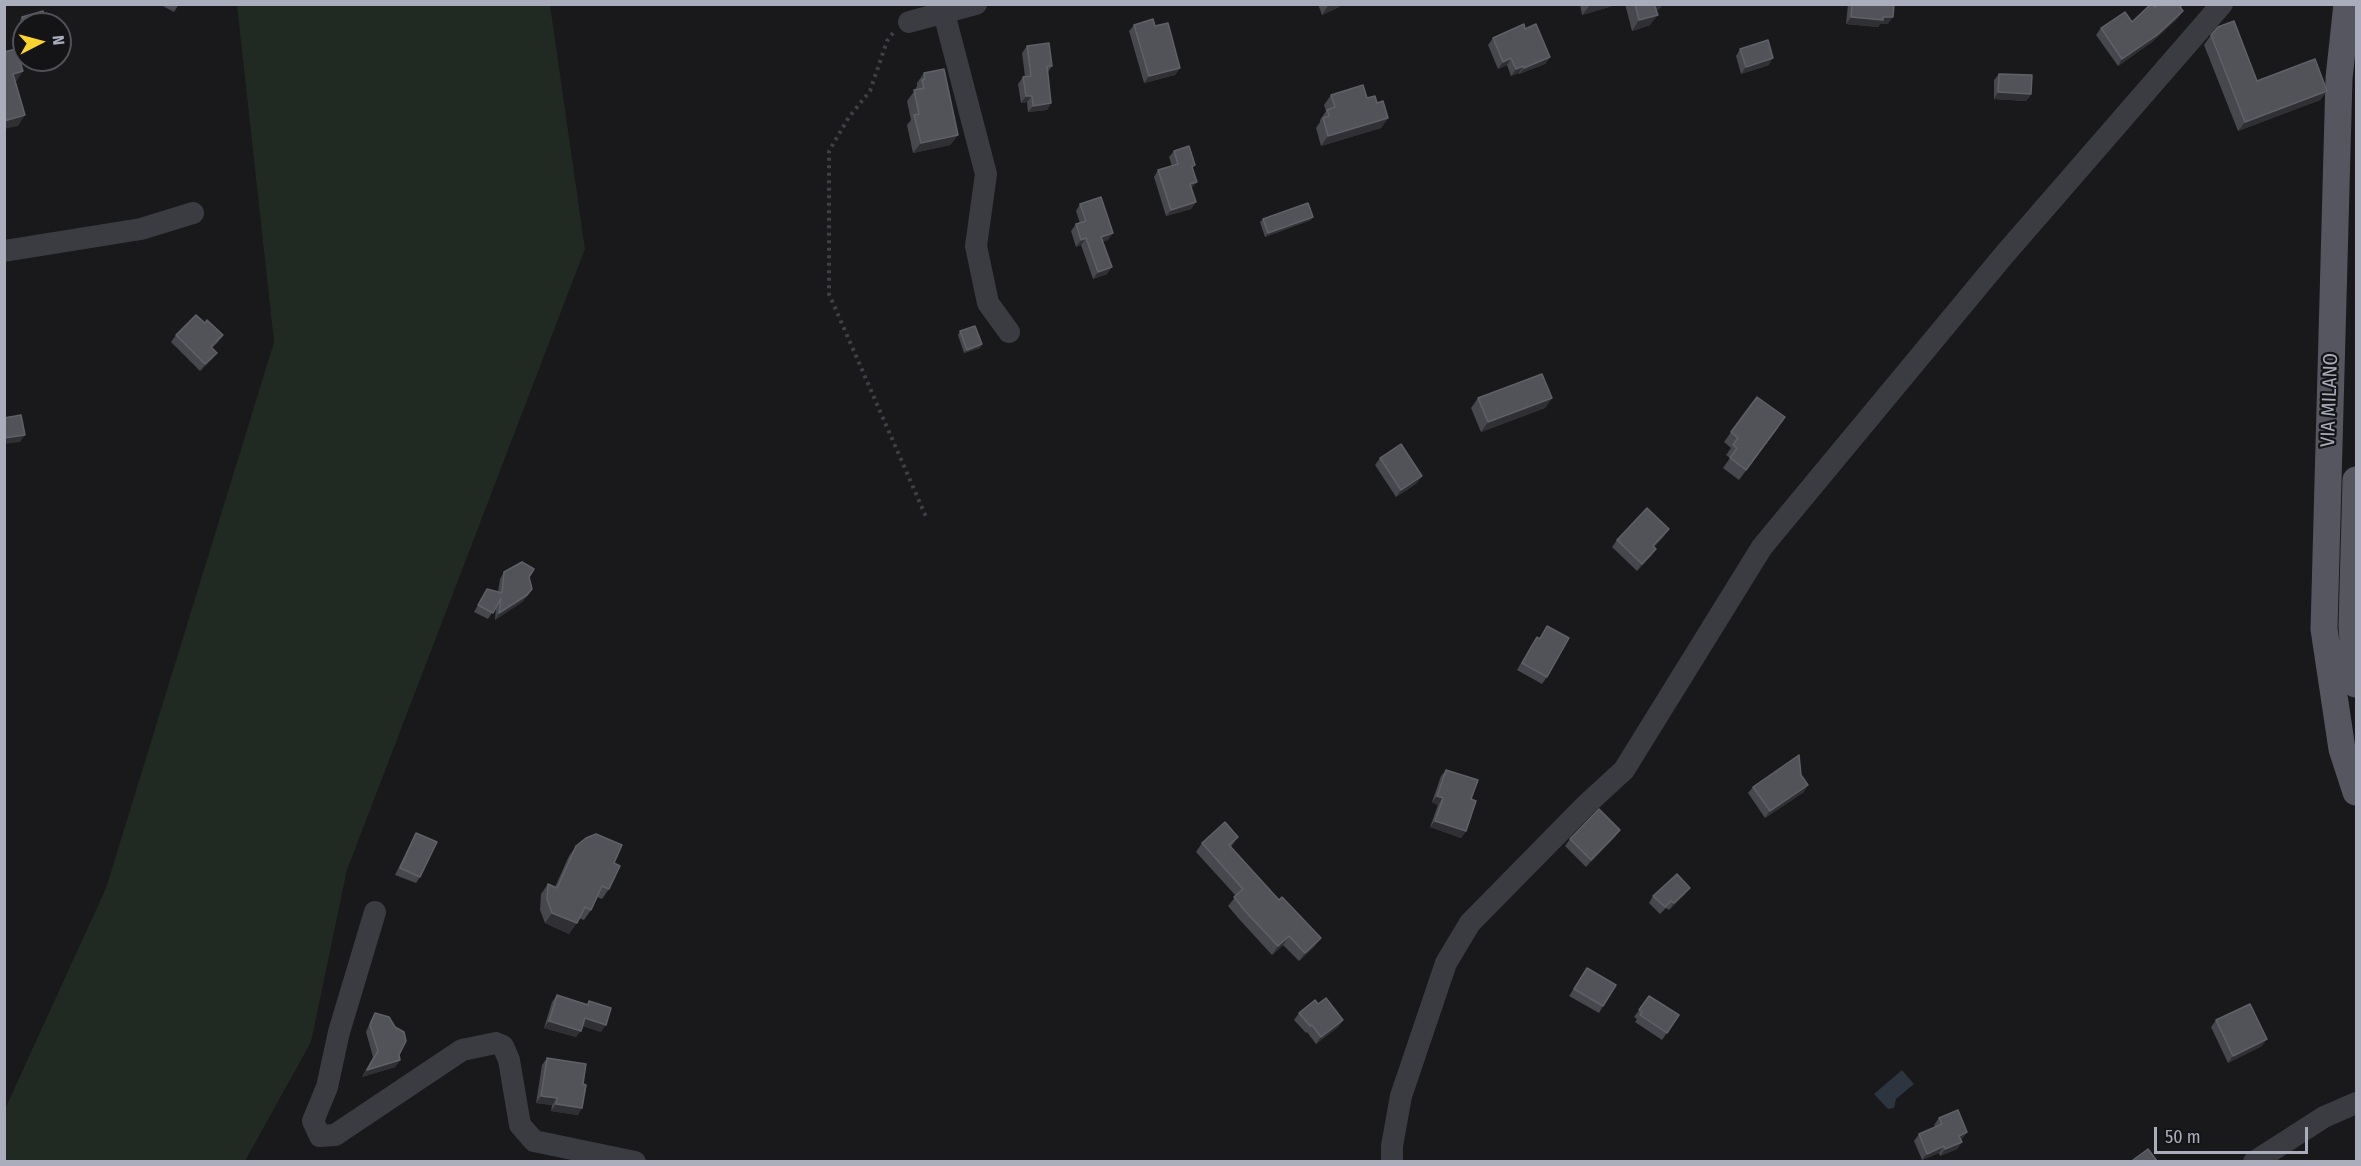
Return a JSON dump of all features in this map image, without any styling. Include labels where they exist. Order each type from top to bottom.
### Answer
[{"type":"main road","name":"VIA MILANO","points":[[2347,4],[2339,78],[2324,629],[2342,749],[2356,792]]},
{"type":"main road","points":[[2356,480],[2352,626],[2356,684]]},
{"type":"street","points":[[909,22],[976,4]]},
{"type":"street","points":[[1392,1161],[1392,1146],[1401,1096],[1446,963],[1470,923],[1624,770],[1762,548],[2004,255],[2222,4]]},
{"type":"street","points":[[944,13],[986,174],[976,246],[988,303],[1009,332]]},
{"type":"street","points":[[4,251],[141,229],[194,213]]},
{"type":"street","points":[[375,912],[339,1032],[327,1087],[313,1121],[320,1136],[335,1135],[462,1050],[496,1043],[503,1046],[509,1060],[520,1125],[534,1141],[635,1161]]},
{"type":"street","points":[[2254,1161],[2324,1117],[2356,1103]]},
{"type":"path","points":[[909,22],[897,28],[887,41],[870,91],[849,117],[829,151],[829,294],[927,519]]},
{"type":"shaded area","points":[[237,5],[550,5],[585,249],[347,870],[311,1042],[245,1161],[5,1161],[5,1109],[106,888],[274,342]]},
{"type":"shaded area","points":[[1902,1070],[1914,1084],[1896,1099],[1894,1108],[1888,1109],[1874,1094]]},
{"type":"building","points":[[1635,4],[1654,4],[1658,15],[1639,20]]},
{"type":"building","points":[[1852,4],[1894,4],[1893,17],[1883,17],[1883,20],[1851,17]]},
{"type":"building","points":[[2151,4],[2155,7],[2159,4],[2183,4],[2180,7],[2183,11],[2157,35],[2122,59],[2101,28],[2125,12],[2132,22]]},
{"type":"building","points":[[1153,19],[1155,26],[1168,23],[1180,68],[1149,76],[1134,25]]},
{"type":"building","points":[[2234,21],[2257,81],[2315,59],[2327,91],[2245,122],[2211,35],[2218,27]]},
{"type":"building","points":[[1524,24],[1525,29],[1536,24],[1550,57],[1516,69],[1511,58],[1503,62],[1493,38]]},
{"type":"building","points":[[1768,40],[1773,58],[1746,67],[1740,49]]},
{"type":"building","points":[[1049,43],[1052,66],[1047,66],[1051,103],[1033,106],[1032,96],[1026,96],[1023,77],[1031,76],[1027,46]]},
{"type":"building","points":[[12,50],[12,72],[20,72],[13,74],[25,115],[4,121],[4,52]]},
{"type":"building","points":[[944,69],[958,135],[921,143],[914,115],[919,114],[914,90],[924,88],[922,80],[925,79],[924,73]]},
{"type":"building","points":[[1999,74],[2032,75],[2031,94],[1998,92]]},
{"type":"building","points":[[1363,85],[1367,98],[1375,96],[1377,103],[1383,101],[1388,118],[1328,136],[1323,118],[1329,116],[1327,110],[1335,107],[1331,95]]},
{"type":"building","points":[[1189,146],[1197,182],[1190,184],[1196,202],[1171,210],[1158,170],[1178,164],[1174,151]]},
{"type":"building","points":[[1101,197],[1113,233],[1101,237],[1112,267],[1098,272],[1086,238],[1081,240],[1076,224],[1086,221],[1080,204]]},
{"type":"building","points":[[1308,203],[1313,217],[1268,233],[1263,219]]},
{"type":"building","points":[[196,315],[205,323],[207,320],[223,335],[211,347],[217,353],[205,364],[176,335]]},
{"type":"building","points":[[975,326],[982,344],[967,350],[960,331]]},
{"type":"building","points":[[1542,374],[1552,398],[1488,422],[1478,398]]},
{"type":"building","points":[[1757,397],[1785,417],[1746,470],[1730,458],[1737,448],[1733,445],[1738,438],[1731,432]]},
{"type":"building","points":[[21,415],[25,435],[4,438],[4,418]]},
{"type":"building","points":[[1401,444],[1422,476],[1401,490],[1380,458]]},
{"type":"building","points":[[1647,508],[1669,529],[1653,546],[1656,549],[1642,564],[1617,540]]},
{"type":"building","points":[[522,562],[534,569],[529,577],[532,589],[527,595],[499,613],[501,598],[493,613],[478,605],[487,589],[502,593],[504,572]]},
{"type":"building","points":[[1547,626],[1569,638],[1547,677],[1522,663],[1537,637],[1540,639]]},
{"type":"building","points":[[1799,755],[1801,775],[1808,785],[1770,811],[1753,787]]},
{"type":"building","points":[[1446,770],[1478,780],[1471,799],[1476,801],[1466,831],[1435,821],[1443,798],[1437,796]]},
{"type":"building","points":[[1599,809],[1620,830],[1591,860],[1570,839]]},
{"type":"building","points":[[1225,822],[1238,837],[1229,845],[1279,900],[1282,897],[1321,938],[1305,953],[1289,936],[1278,946],[1234,897],[1243,889],[1202,843]]},
{"type":"building","points":[[416,833],[437,842],[420,877],[400,868]]},
{"type":"building","points":[[596,834],[622,845],[614,863],[620,866],[609,889],[602,886],[591,910],[585,907],[577,923],[552,913],[547,899],[548,884],[557,888],[576,846]]},
{"type":"building","points":[[1677,874],[1690,888],[1674,903],[1671,901],[1665,907],[1653,896]]},
{"type":"building","points":[[1587,968],[1616,985],[1603,1006],[1574,989]]},
{"type":"building","points":[[557,995],[588,1005],[589,1001],[611,1008],[606,1025],[585,1018],[581,1031],[549,1021]]},
{"type":"building","points":[[1649,996],[1679,1015],[1667,1033],[1640,1015],[1642,1012],[1639,1010]]},
{"type":"building","points":[[1326,998],[1343,1020],[1321,1037],[1299,1013],[1315,1000],[1318,1004]]},
{"type":"building","points":[[2250,1004],[2267,1039],[2233,1056],[2216,1020]]},
{"type":"building","points":[[375,1013],[389,1017],[395,1027],[404,1032],[406,1041],[399,1055],[400,1060],[367,1070],[378,1051],[370,1025]]},
{"type":"building","points":[[547,1058],[586,1064],[583,1084],[586,1085],[582,1108],[556,1104],[557,1098],[541,1096]]},
{"type":"building","points":[[1958,1110],[1967,1132],[1959,1136],[1962,1142],[1945,1149],[1944,1146],[1927,1154],[1919,1134],[1942,1124],[1939,1118]]},
{"type":"building","points":[[2148,1149],[2157,1161],[2133,1161],[2133,1160]]}]
